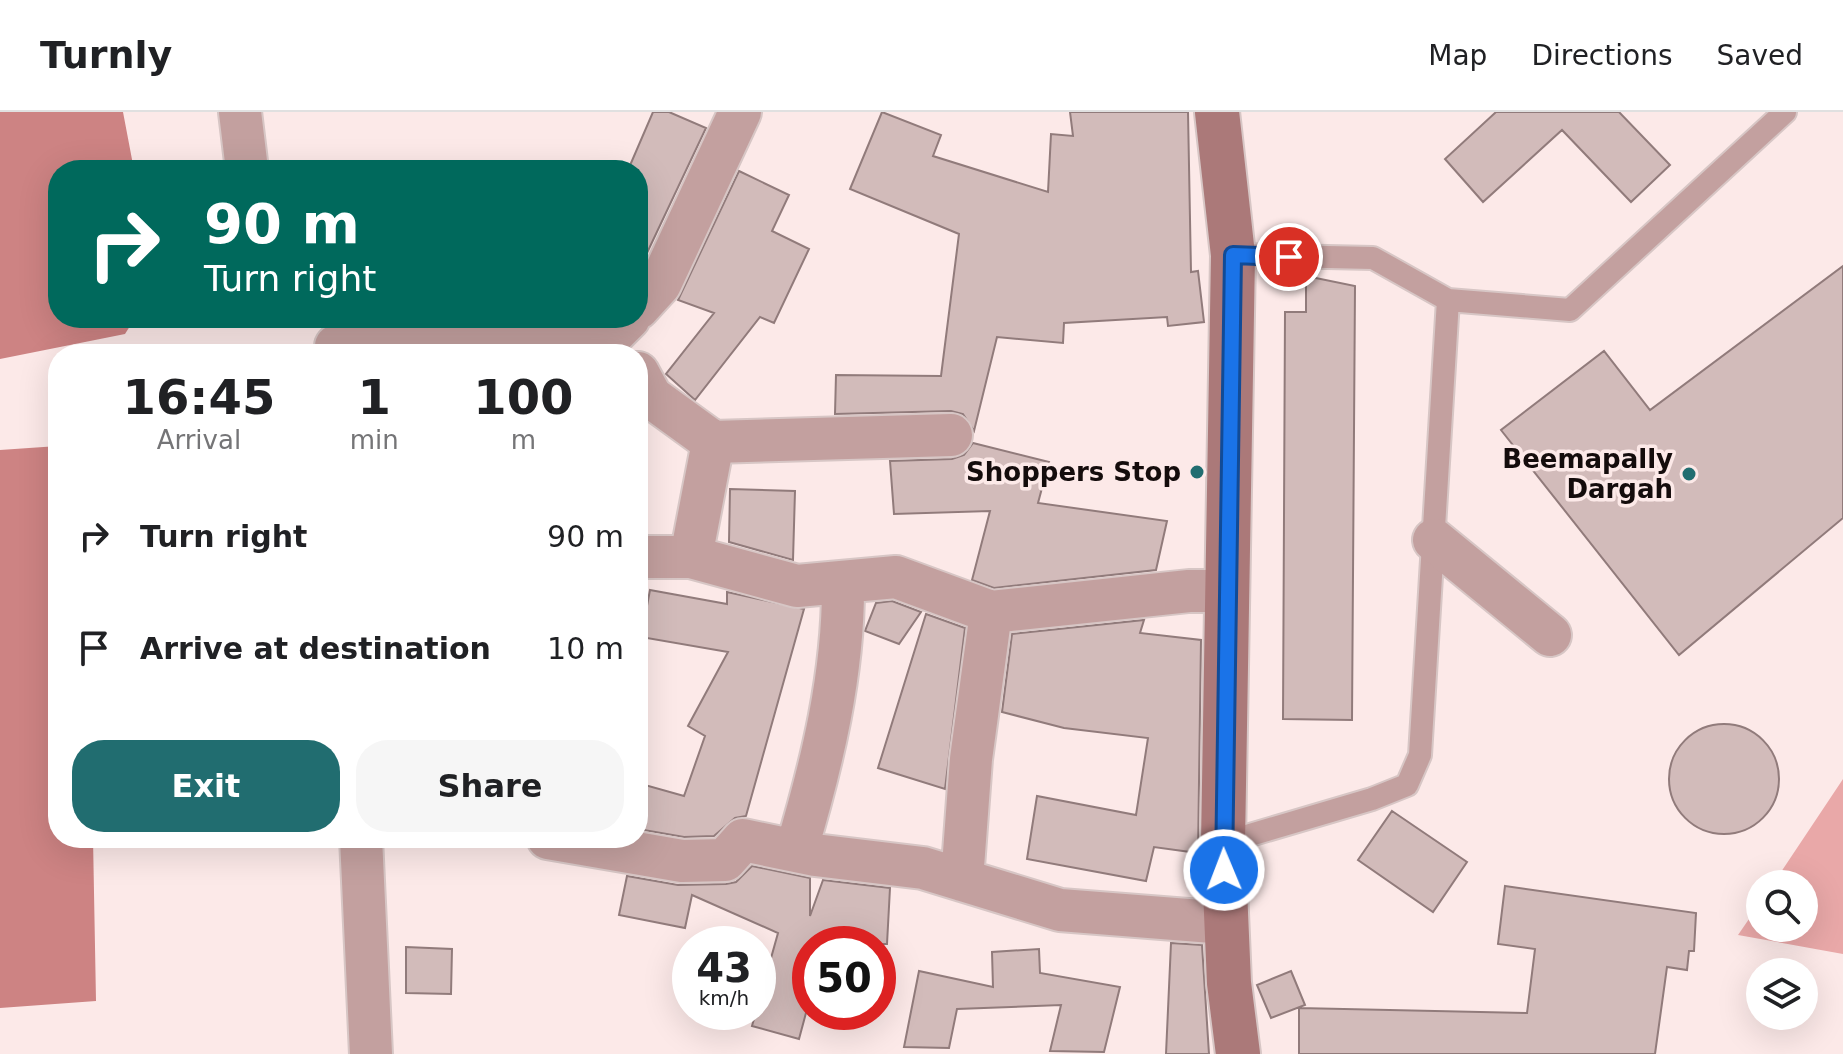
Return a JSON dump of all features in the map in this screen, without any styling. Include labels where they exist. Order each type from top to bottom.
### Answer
[{"type":"main road","points":[[1217,112],[1233,255],[1223,843],[1229,983],[1238,1054]]},
{"type":"street","points":[[240,112],[246,160]]},
{"type":"street","points":[[648,300],[660,284],[740,112]]},
{"type":"street","points":[[328,339],[628,328]]},
{"type":"street","points":[[648,391],[651,397],[713,442],[951,435]]},
{"type":"street","points":[[691,557],[713,442]]},
{"type":"street","points":[[1434,540],[1550,635]]},
{"type":"street","points":[[648,557],[691,557],[797,586],[896,577],[991,612],[1189,591],[1227,591]]},
{"type":"street","points":[[796,851],[822,765],[829,707],[844,637],[843,582]]},
{"type":"street","points":[[962,880],[971,759],[991,612]]},
{"type":"street","points":[[606,848],[682,861],[725,860],[743,840],[796,851],[923,868],[1060,910],[1226,923]]},
{"type":"street","points":[[361,848],[371,1054]]},
{"type":"lane","points":[[1233,255],[1373,258],[1448,300],[1570,310],[1785,112]]},
{"type":"lane","points":[[1223,843],[1372,799],[1407,785],[1420,755],[1425,720],[1448,300]]},
{"type":"shaded area","points":[[0,112],[123,112],[132,160],[48,160],[48,328],[129,328],[125,334],[75,344],[48,344],[48,349],[0,359]]},
{"type":"shaded area","points":[[48,447],[48,848],[93,848],[96,1001],[0,1008],[0,450]]},
{"type":"shaded area","points":[[1843,779],[1843,954],[1777,942],[1818,942],[1818,870],[1782,870]]},
{"type":"shaded area","points":[[1746,923],[1746,936],[1738,935]]},
{"type":"building","points":[[653,112],[669,112],[706,128],[648,251],[648,160],[632,160]]},
{"type":"building","points":[[882,112],[941,135],[933,156],[1048,192],[1051,134],[1073,136],[1070,112],[1188,112],[1191,272],[1198,271],[1204,322],[1168,326],[1167,317],[1064,323],[1063,343],[997,337],[974,431],[963,414],[951,411],[835,414],[836,375],[941,376],[959,234],[850,189]]},
{"type":"building","points":[[1496,112],[1619,112],[1670,165],[1631,202],[1562,130],[1483,202],[1445,159]]},
{"type":"building","points":[[739,171],[789,195],[772,231],[809,249],[774,323],[760,317],[695,400],[666,374],[714,313],[678,300]]},
{"type":"building","name":"Beemapally Dargah","points":[[1843,266],[1843,518],[1679,655],[1501,430],[1604,351],[1650,410]]},
{"type":"building","points":[[1306,276],[1355,286],[1352,720],[1283,719],[1285,312],[1306,312]]},
{"type":"building","points":[[973,443],[1049,462],[1038,503],[1167,521],[1156,570],[994,588],[972,580],[990,511],[894,514],[890,461],[952,459],[964,455]]},
{"type":"building","points":[[730,489],[795,491],[793,560],[729,542]]},
{"type":"building","points":[[650,590],[727,604],[727,592],[804,609],[746,816],[735,818],[714,836],[684,837],[648,831],[648,786],[684,796],[705,736],[688,726],[728,652],[648,638]]},
{"type":"building","points":[[892,601],[921,612],[899,644],[865,631],[876,603]]},
{"type":"building","points":[[926,614],[965,628],[945,789],[878,768]]},
{"type":"building","points":[[1144,620],[1140,633],[1201,640],[1198,853],[1154,847],[1146,881],[1027,859],[1037,796],[1136,815],[1148,738],[1064,728],[1002,712],[1012,634]]},
{"type":"building","points":[[1724,724],[1745,728],[1763,740],[1775,758],[1779,779],[1775,800],[1763,818],[1745,830],[1724,834],[1703,830],[1685,818],[1673,800],[1669,779],[1673,758],[1685,740],[1703,728]]},
{"type":"building","points":[[1392,811],[1467,862],[1433,912],[1358,860]]},
{"type":"building","points":[[752,866],[810,878],[810,916],[823,880],[890,888],[888,926],[792,926],[792,1030],[801,1030],[799,1039],[766,1030],[776,1030],[776,926],[762,926],[692,895],[685,926],[619,915],[627,876],[678,885],[736,882]]},
{"type":"building","points":[[1505,886],[1696,913],[1694,951],[1689,951],[1687,970],[1667,967],[1655,1054],[1299,1054],[1299,1008],[1527,1013],[1535,949],[1498,944]]},
{"type":"building","points":[[1171,943],[1202,945],[1209,1054],[1166,1054]]},
{"type":"building","points":[[406,947],[452,949],[451,994],[406,993]]},
{"type":"building","points":[[1039,949],[1040,973],[1120,987],[1104,1052],[1050,1051],[1061,1005],[957,1009],[949,1048],[904,1047],[919,971],[993,987],[992,952]]},
{"type":"building","points":[[1291,971],[1305,1005],[1271,1018],[1257,985]]},
{"type":"place","name":"Shoppers Stop","points":[[1197,472]]},
{"type":"place","name":"Beemapally Dargah","points":[[1689,474]]},
{"type":"route","points":[[1224,870],[1233,255],[1289,257]]}]
